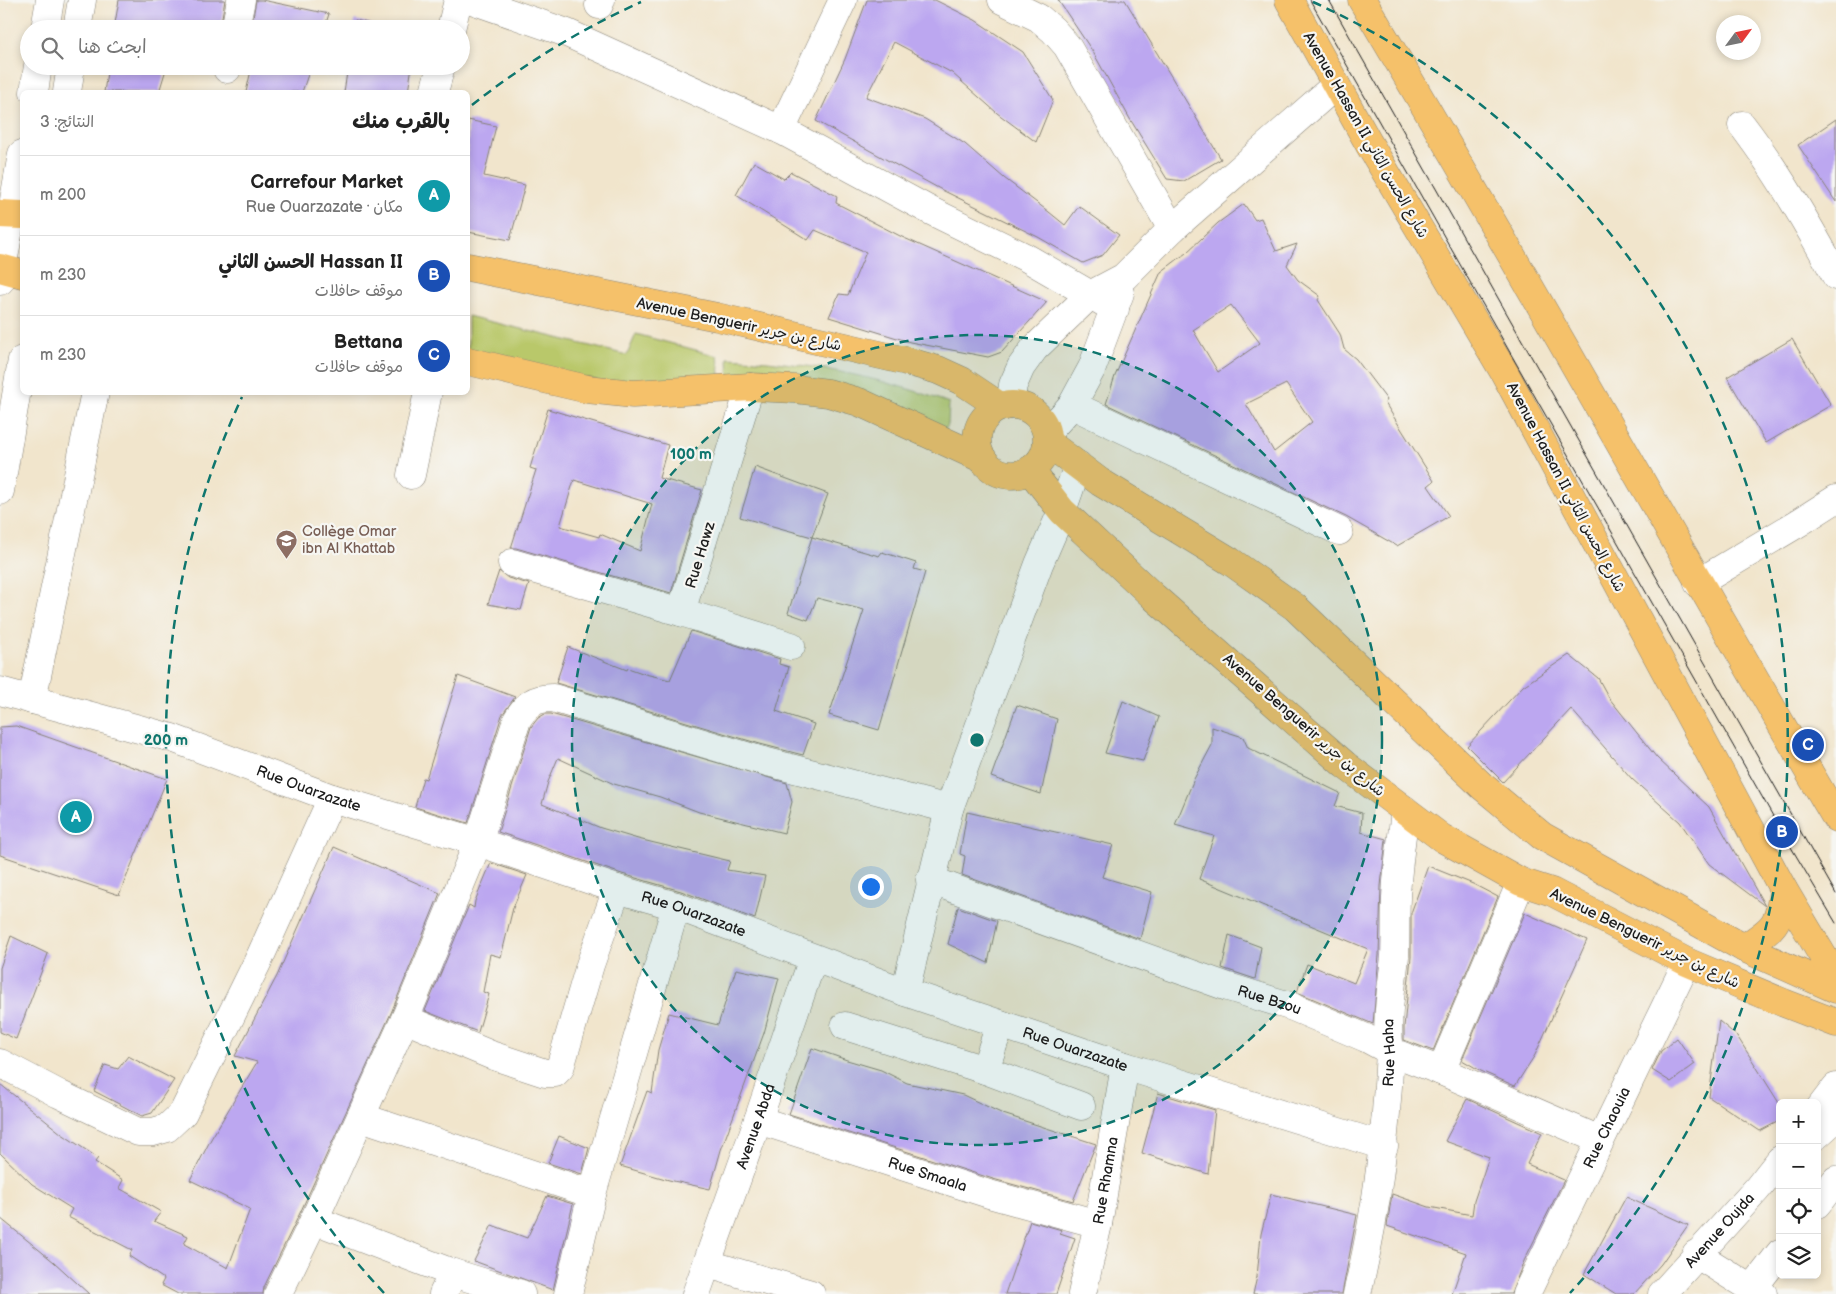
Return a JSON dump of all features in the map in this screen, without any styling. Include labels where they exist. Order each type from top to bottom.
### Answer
[{"type":"main road","name":"Avenue Hassan II شارع الحسن الثاني","points":[[1289,0],[1369,144],[1504,372],[1783,889],[1836,978]]},
{"type":"main road","points":[[1362,0],[1432,118],[1698,583],[1836,818]]},
{"type":"main road","name":"Avenue Benguerir شارع بن جرير","points":[[470,267],[717,317],[906,361],[938,370],[962,381],[1006,406]]},
{"type":"main road","points":[[470,361],[587,389],[633,394],[750,388],[794,389],[828,393],[859,402],[983,459]]},
{"type":"main road","points":[[1006,406],[1020,406],[1029,409],[1043,424],[1047,438],[1045,453],[1039,463],[1030,470],[1020,474],[999,473],[990,467],[979,451],[978,433],[981,424],[993,410],[1006,406]]},
{"type":"main road","points":[[1047,438],[1100,482],[1230,561],[1295,607],[1482,786],[1542,836],[1744,948],[1836,989]]},
{"type":"main road","name":"Avenue Benguerir شارع بن جرير","points":[[1030,470],[1062,511],[1154,597],[1339,759],[1442,838],[1521,882],[1552,892],[1687,962],[1836,1023]]},
{"type":"main road","points":[[1744,948],[1766,933],[1777,922],[1782,905],[1783,889]]},
{"type":"street","points":[[47,20],[50,0]]},
{"type":"street","points":[[79,20],[82,0]]},
{"type":"street","points":[[237,20],[241,0]]},
{"type":"street","points":[[453,20],[458,0]]},
{"type":"street","points":[[472,0],[567,33],[781,130],[929,210],[1027,258],[1115,309]]},
{"type":"street","points":[[781,130],[842,0]]},
{"type":"street","points":[[1002,0],[1039,18],[1067,46],[1172,229]]},
{"type":"street","points":[[34,90],[37,75]]},
{"type":"street","points":[[67,90],[70,75]]},
{"type":"street","points":[[435,90],[439,75]]},
{"type":"street","points":[[1006,406],[1021,367],[1034,348],[1090,295],[1124,277],[1172,229],[1336,84]]},
{"type":"street","points":[[1742,125],[1759,147],[1807,221],[1836,276]]},
{"type":"street","points":[[6,273],[11,215],[20,165]]},
{"type":"street","points":[[1047,438],[1072,404],[1092,368],[1115,309],[1124,277]]},
{"type":"street","points":[[0,491],[20,372]]},
{"type":"street","name":"Rue Hawz","points":[[681,612],[750,388]]},
{"type":"street","points":[[32,700],[95,395]]},
{"type":"street","points":[[411,475],[427,395]]},
{"type":"street","points":[[1072,404],[1339,531]]},
{"type":"street","points":[[905,992],[930,880],[949,809],[1039,564],[1062,511],[1078,465]]},
{"type":"street","points":[[1698,583],[1836,499]]},
{"type":"street","points":[[512,563],[791,646]]},
{"type":"street","name":"Rue Ouarzazate","points":[[0,691],[172,738],[332,798],[478,842],[617,889],[676,906],[905,992],[1000,1024],[1125,1066],[1384,1146]]},
{"type":"street","points":[[278,1294],[314,1220],[405,1019],[478,842],[517,720],[523,709],[533,702],[545,698],[553,698],[756,759],[949,809]]},
{"type":"street","points":[[0,1063],[138,1132],[152,1132],[167,1128],[183,1113],[260,957],[332,798]]},
{"type":"street","name":"Rue Haha","points":[[1357,1294],[1374,1220],[1384,1146],[1390,1051],[1388,1006],[1394,968],[1397,929],[1396,898],[1405,810]]},
{"type":"street","name":"Rue Bzou","points":[[930,880],[1228,987],[1293,1007],[1366,1038],[1390,1051],[1441,1070],[1600,1140]]},
{"type":"street","points":[[1441,1070],[1521,882]]},
{"type":"street","points":[[405,1019],[491,1055],[545,1073],[554,1073],[560,1068],[590,965],[617,889]]},
{"type":"street","points":[[568,1294],[592,1194],[676,906]]},
{"type":"street","name":"Avenue Abda","points":[[696,1294],[813,958]]},
{"type":"street","name":"Rue Chaouia","points":[[1526,1294],[1687,962]]},
{"type":"street","points":[[985,1070],[1000,1024]]},
{"type":"street","points":[[845,1026],[985,1070],[1081,1106]]},
{"type":"street","name":"Rue Rhamna","points":[[1082,1294],[1098,1224],[1125,1066]]},
{"type":"street","points":[[1828,1121],[1836,1087]]},
{"type":"street","points":[[361,1117],[592,1194]]},
{"type":"street","name":"Rue Smaala","points":[[758,1120],[990,1194],[1098,1224]]},
{"type":"street","name":"Avenue Oujda","points":[[1662,1294],[1776,1166]]},
{"type":"street","points":[[1821,1199],[1836,1180]]},
{"type":"street","points":[[314,1220],[448,1283],[520,1294]]},
{"type":"street","points":[[1696,1254],[1757,1291],[1776,1260]]},
{"type":"street","points":[[708,1264],[811,1294]]},
{"type":"green space","points":[[470,316],[627,355],[636,334],[718,356],[721,383],[629,388],[470,350]]},
{"type":"green space","points":[[728,358],[784,363],[840,372],[922,393],[949,403],[948,425],[944,432],[729,382]]},
{"type":"building","points":[[119,0],[225,0],[222,20],[116,20]]},
{"type":"building","points":[[256,0],[329,14],[327,20],[253,20]]},
{"type":"building","points":[[867,0],[935,0],[975,20],[1023,52],[1053,100],[1036,142],[997,113],[952,73],[894,42],[866,97],[925,119],[965,144],[1004,178],[1065,225],[1079,206],[1119,235],[1103,255],[1083,263],[1038,237],[940,189],[816,121],[845,59]]},
{"type":"building","points":[[1058,0],[1125,0],[1221,159],[1184,181],[1167,179],[1130,119],[1093,52]]},
{"type":"building","points":[[107,75],[164,75],[160,90],[104,90]]},
{"type":"building","points":[[250,75],[308,75],[303,90],[246,90]]},
{"type":"building","points":[[347,75],[411,75],[408,90],[344,90]]},
{"type":"building","points":[[1836,119],[1836,202],[1798,145]]},
{"type":"building","points":[[470,120],[496,126],[484,176],[525,185],[510,240],[470,232]]},
{"type":"building","points":[[754,162],[784,179],[791,172],[837,196],[836,203],[902,237],[1047,302],[1002,352],[988,357],[910,342],[829,317],[839,294],[848,295],[866,252],[815,230],[808,240],[736,195]]},
{"type":"building","points":[[1244,204],[1255,220],[1261,218],[1276,251],[1297,244],[1287,265],[1298,280],[1320,296],[1318,300],[1340,334],[1344,349],[1356,359],[1387,400],[1385,403],[1434,481],[1428,486],[1449,516],[1397,546],[1346,517],[1106,404],[1115,376],[1161,272],[1186,253],[1218,223]],"holes":[[[1231,305],[1260,343],[1218,372],[1193,330]],[[1286,384],[1312,422],[1274,452],[1246,404]]]},
{"type":"building","points":[[1792,339],[1831,405],[1766,443],[1727,377]]},
{"type":"building","points":[[548,409],[668,445],[659,478],[702,490],[671,593],[511,548],[536,470],[530,468]],"holes":[[[574,480],[652,504],[640,551],[600,534],[599,537],[560,526]]]},
{"type":"building","points":[[755,467],[828,494],[812,537],[740,517]]},
{"type":"building","points":[[812,537],[879,556],[882,552],[916,563],[914,569],[925,572],[879,730],[829,715],[864,610],[817,598],[808,620],[788,613]]},
{"type":"building","points":[[499,571],[508,578],[529,584],[521,610],[488,604]]},
{"type":"building","points":[[691,631],[780,659],[779,664],[789,667],[776,711],[814,724],[803,755],[556,683],[568,647],[627,670],[628,668],[670,680]]},
{"type":"building","points":[[1569,655],[1598,678],[1609,698],[1657,758],[1709,807],[1765,906],[1709,864],[1680,822],[1632,779],[1571,709],[1503,782],[1467,746],[1523,686]]},
{"type":"building","points":[[458,676],[515,697],[502,715],[468,823],[415,807],[423,778],[426,779]]},
{"type":"building","points":[[1123,701],[1159,717],[1143,761],[1105,753]]},
{"type":"building","points":[[1017,705],[1057,719],[1041,794],[991,777]]},
{"type":"building","points":[[545,714],[551,714],[787,783],[792,802],[784,833],[699,812],[660,797],[614,784],[558,758],[548,782],[542,804],[601,828],[730,861],[727,870],[765,876],[755,919],[681,891],[622,874],[498,832],[531,727],[538,718]]},
{"type":"building","points":[[16,726],[167,779],[119,895],[0,855],[0,727]]},
{"type":"building","points":[[1212,727],[1243,737],[1248,748],[1340,793],[1335,806],[1362,813],[1361,832],[1386,839],[1381,886],[1379,955],[1373,1024],[1297,992],[1307,964],[1354,983],[1368,949],[1199,879],[1214,836],[1175,825],[1194,779],[1212,745]]},
{"type":"building","points":[[967,812],[1113,845],[1102,877],[1152,892],[1140,939],[962,875],[965,856],[960,854]]},
{"type":"building","points":[[334,847],[440,893],[391,1013],[300,1213],[264,1287],[263,1294],[178,1294],[161,1285],[164,1279],[129,1256],[132,1250],[68,1217],[72,1209],[32,1184],[0,1153],[0,1084],[62,1134],[98,1158],[95,1162],[123,1180],[119,1188],[161,1212],[154,1221],[188,1236],[184,1244],[228,1268],[250,1209],[190,1180],[211,1139],[257,1062],[235,1056],[277,976]]},
{"type":"building","points":[[491,863],[527,875],[513,908],[501,957],[490,954],[483,992],[489,994],[478,1032],[425,1011],[469,905],[474,908],[475,901]]},
{"type":"building","points":[[1428,866],[1473,884],[1498,897],[1433,1051],[1404,1040],[1411,957],[1411,913]]},
{"type":"building","points":[[958,907],[997,921],[988,963],[948,944]]},
{"type":"building","points":[[1525,913],[1587,940],[1535,1055],[1515,1086],[1481,1071],[1462,1060]]},
{"type":"building","points":[[1229,935],[1261,947],[1255,979],[1222,968]]},
{"type":"building","points":[[11,936],[48,954],[16,1039],[0,1032],[0,968]]},
{"type":"building","points":[[736,969],[779,978],[764,1033],[721,1150],[710,1189],[620,1166],[647,1091],[652,1093],[658,1050],[669,1013],[718,1025]]},
{"type":"building","points":[[1719,1021],[1737,1036],[1776,1099],[1776,1123],[1760,1131],[1709,1097]]},
{"type":"building","points":[[1677,1038],[1695,1064],[1671,1082],[1652,1070],[1661,1051]]},
{"type":"building","points":[[812,1048],[881,1070],[907,1083],[963,1095],[1003,1114],[1096,1144],[1073,1201],[993,1179],[789,1114]]},
{"type":"building","points":[[128,1056],[174,1080],[152,1113],[142,1116],[94,1091],[105,1065],[118,1069]]},
{"type":"building","points":[[1158,1093],[1215,1110],[1208,1174],[1142,1153]]},
{"type":"building","points":[[1467,1099],[1542,1133],[1527,1164],[1564,1180],[1524,1261],[1511,1294],[1452,1294],[1466,1253],[1387,1226],[1392,1194],[1429,1207],[1472,1215],[1474,1201],[1489,1157],[1445,1141]]},
{"type":"building","points":[[559,1136],[589,1148],[582,1174],[548,1163]]},
{"type":"building","points":[[1271,1194],[1357,1215],[1342,1294],[1253,1294],[1257,1277],[1261,1234]]},
{"type":"building","points":[[547,1196],[573,1204],[553,1290],[474,1261],[492,1225],[527,1238]]},
{"type":"building","points":[[1626,1197],[1688,1225],[1661,1264],[1634,1294],[1616,1294],[1584,1274]]},
{"type":"building","points":[[0,1218],[54,1262],[89,1294],[0,1294]]},
{"type":"building","points":[[1030,1221],[1062,1230],[1060,1233],[1075,1238],[1056,1294],[1005,1294]]},
{"type":"tram line","points":[[1310,0],[1782,832],[1836,923]]},
{"type":"tram line","points":[[1329,0],[1836,894]]},
{"type":"place","name":"Collège Omar ibn Al Khattab","points":[[286,559]]},
{"type":"place","name":"Bettana","points":[[1808,745]]},
{"type":"place","name":"Carrefour Market","points":[[76,817]]},
{"type":"place","name":"Hassan II الحسن الثاني","points":[[1782,832]]}]
